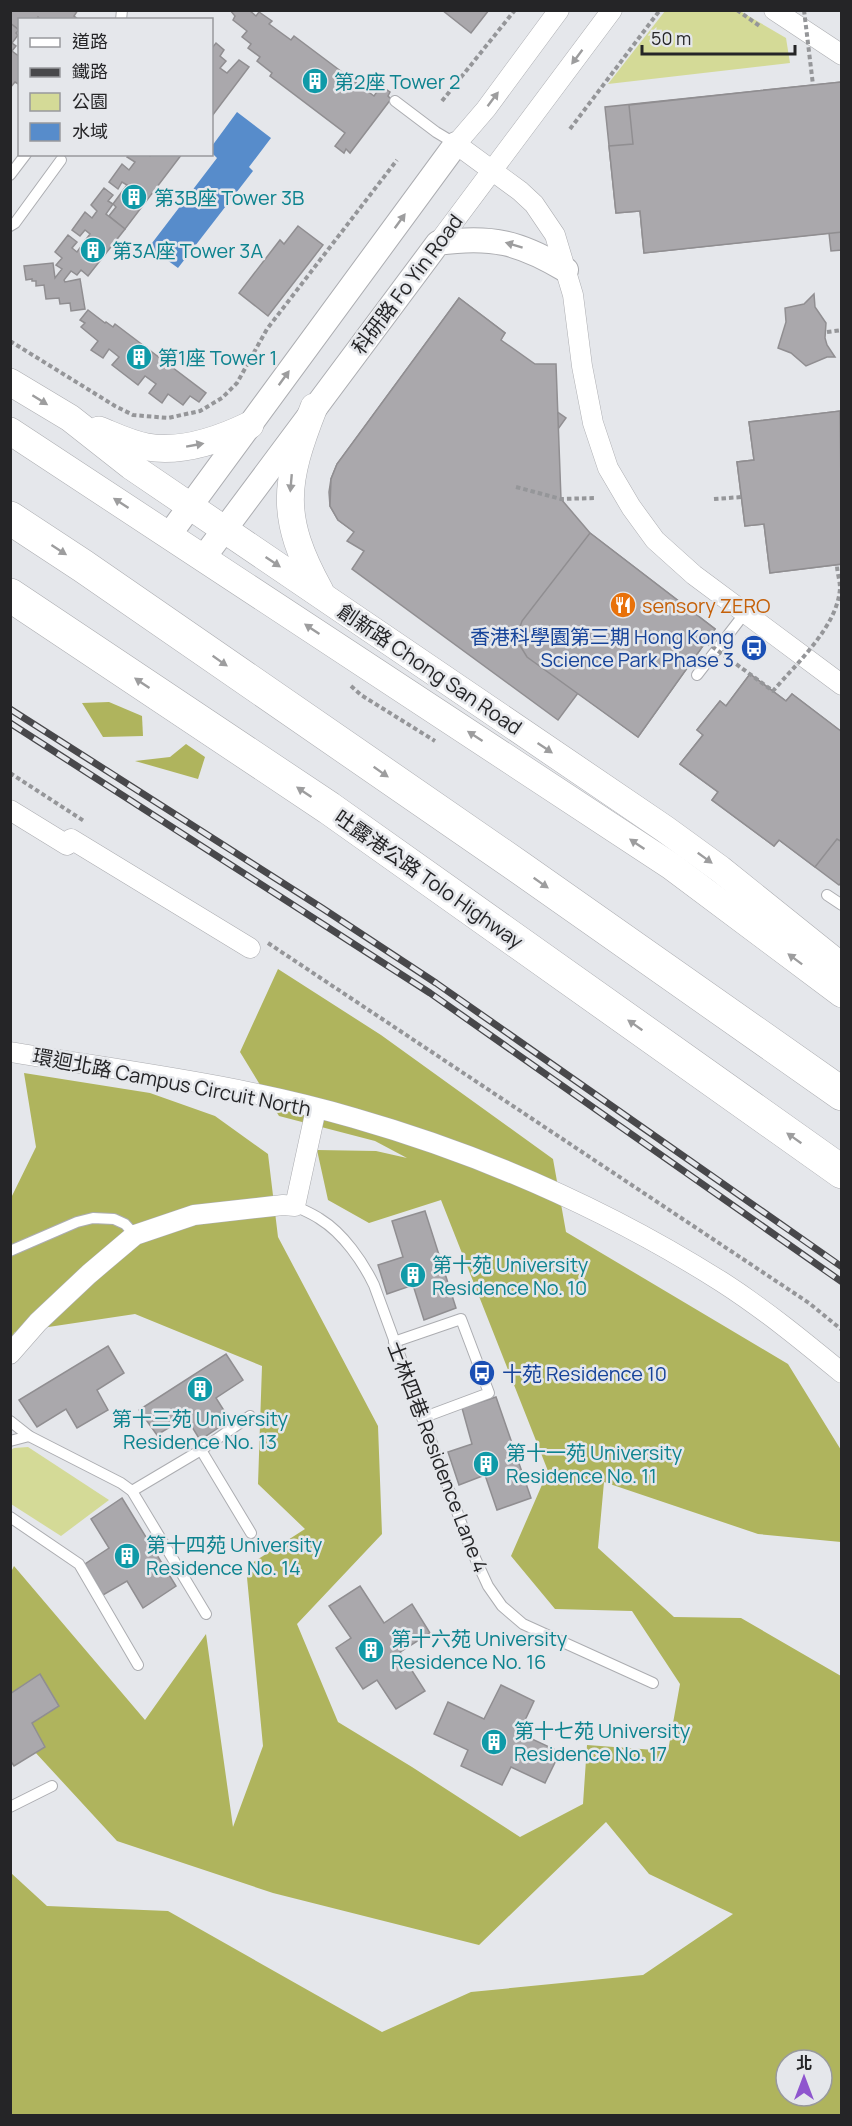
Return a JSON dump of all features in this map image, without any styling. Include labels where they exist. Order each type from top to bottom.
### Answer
[{"type":"highway","points":[[10,518],[519,867],[842,1094]]},
{"type":"highway","name":"吐露港公路 Tolo Highway","points":[[10,595],[328,808],[842,1172]]},
{"type":"main road","name":"創新路 Chong San Road","points":[[10,382],[70,418],[131,466],[665,829],[720,869],[842,967]]},
{"type":"main road","points":[[314,407],[292,472],[290,499],[296,542],[323,596]]},
{"type":"main road","points":[[70,418],[137,445],[162,448],[205,443],[250,426]]},
{"type":"main road","name":"創新路 Chong San Road","points":[[10,431],[671,866],[842,994]]},
{"type":"street","points":[[170,535],[456,144],[486,109],[559,10]]},
{"type":"street","name":"科研路 Fo Yin Road","points":[[204,557],[612,10]]},
{"type":"street","points":[[774,10],[842,55]]},
{"type":"street","points":[[456,144],[520,191],[546,218],[555,235],[573,296],[587,398],[593,423],[608,468],[631,507],[656,540],[694,575],[842,685]]},
{"type":"street","points":[[438,243],[487,239],[513,244],[541,255],[567,270]]},
{"type":"street","points":[[10,810],[67,845],[71,839],[258,946]]},
{"type":"street","name":"環迴北路 Campus Circuit North","points":[[10,1052],[238,1090],[353,1117],[450,1149],[546,1188],[602,1214],[722,1283],[792,1331],[842,1372]]},
{"type":"street","points":[[10,1354],[38,1322],[135,1235],[194,1215],[283,1205],[295,1206],[316,1109]]},
{"type":"lane","points":[[395,101],[435,132],[456,144]]},
{"type":"lane","points":[[10,175],[24,156]]},
{"type":"lane","points":[[10,226],[15,223],[61,160]]},
{"type":"lane","points":[[698,675],[745,613]]},
{"type":"lane","points":[[828,895],[842,905]]},
{"type":"lane","name":"士林四巷 Residence Lane 4","points":[[295,1206],[322,1220],[364,1264],[470,1547],[488,1586],[502,1606],[523,1624],[653,1683]]},
{"type":"lane","points":[[10,1251],[77,1222],[93,1218],[114,1219],[125,1224],[135,1235]]},
{"type":"lane","points":[[394,1342],[461,1319],[489,1393],[422,1418]]},
{"type":"lane","points":[[132,1491],[201,1450],[250,1416]]},
{"type":"lane","points":[[10,1421],[29,1436],[121,1483],[132,1491],[206,1614]]},
{"type":"lane","points":[[10,1441],[29,1436]]},
{"type":"lane","points":[[201,1450],[250,1533]]},
{"type":"lane","points":[[10,1517],[79,1564],[138,1665]]},
{"type":"lane","points":[[10,1807],[52,1786]]},
{"type":"path","points":[[442,101],[515,10]]},
{"type":"path","points":[[570,129],[660,10]]},
{"type":"path","points":[[804,10],[813,85]]},
{"type":"path","points":[[10,342],[114,406],[134,415],[168,418],[200,411],[222,398],[237,383],[267,329],[397,160]]},
{"type":"path","points":[[827,332],[842,330]]},
{"type":"path","points":[[516,487],[561,500],[596,498]]},
{"type":"path","points":[[714,500],[742,497]]},
{"type":"path","points":[[706,642],[773,691],[814,644],[836,606],[840,587],[837,565]]},
{"type":"path","points":[[10,772],[89,825]]},
{"type":"path","points":[[258,946],[789,1290],[842,1330]]},
{"type":"green space","points":[[665,11],[740,11],[786,38],[790,63],[608,84]]},
{"type":"green space","points":[[109,702],[142,716],[143,736],[103,737],[82,703]]},
{"type":"green space","points":[[186,744],[205,757],[198,779],[135,761],[170,757]]},
{"type":"green space","points":[[278,969],[381,1035],[553,1159],[566,1232],[788,1364],[841,1450],[841,1542],[758,1534],[604,1482],[598,1548],[674,1617],[741,1618],[841,1676],[841,2115],[11,2115],[11,1873],[47,1906],[168,1911],[382,2032],[471,1992],[643,1975],[733,1914],[649,1874],[606,1822],[479,1945],[273,1893],[117,1841],[11,1726],[11,1572],[14,1566],[145,1720],[206,1634],[233,1827],[263,1746],[246,1567],[305,1529],[258,1484],[262,1366],[135,1314],[15,1332],[11,1337],[10,1200],[36,1147],[24,1073],[150,1093],[215,1116],[268,1154],[278,1237],[378,1426],[382,1534],[297,1624],[338,1722],[520,1837],[583,1804],[587,1745],[668,1751],[680,1684],[632,1611],[555,1609],[511,1556],[548,1471],[441,1200],[369,1223],[328,1200],[317,1150],[376,1151],[407,1158],[375,1141],[279,1116],[240,1052]]},
{"type":"green space","points":[[28,1447],[109,1500],[61,1536],[11,1504],[11,1450]]},
{"type":"water","points":[[237,112],[271,138],[249,167],[253,171],[178,268],[149,247],[217,158],[213,154],[213,145]]},
{"type":"building","points":[[10,10],[78,10],[74,16],[76,18],[18,18],[18,29],[10,23]]},
{"type":"building","name":"第2座 Tower 2","points":[[230,10],[249,10],[256,16],[259,12],[272,21],[269,24],[291,40],[294,36],[374,96],[381,86],[390,92],[388,96],[391,99],[350,153],[346,149],[344,153],[335,146],[345,133],[270,76],[272,73],[257,61],[260,57],[248,48],[251,44],[242,37],[247,31],[233,20],[235,16]]},
{"type":"building","points":[[442,10],[489,10],[471,33]]},
{"type":"building","points":[[10,23],[18,29],[16,33],[18,35],[12,43],[16,46],[12,51],[18,56],[18,84],[15,82],[10,88]]},
{"type":"building","points":[[216,43],[224,50],[220,56],[226,61],[220,68],[227,73],[239,60],[249,67],[213,115],[213,47]]},
{"type":"building","points":[[841,82],[842,250],[831,251],[829,233],[644,253],[640,211],[616,213],[605,107]]},
{"type":"building","points":[[841,82],[842,232],[644,253],[640,211],[616,213],[609,146],[633,144],[629,105]]},
{"type":"building","name":"第3B座 Tower 3B","points":[[180,156],[125,229],[109,216],[116,207],[113,204],[127,185],[122,182],[118,189],[109,182],[122,164],[129,170],[135,162],[127,157]]},
{"type":"building","name":"第3A座 Tower 3A","points":[[104,188],[113,195],[108,201],[113,204],[106,214],[125,229],[88,276],[81,270],[77,275],[71,271],[64,280],[65,282],[80,279],[85,309],[71,311],[70,303],[60,304],[59,298],[46,299],[44,285],[36,286],[36,281],[26,280],[24,266],[53,263],[55,278],[62,269],[56,265],[62,258],[55,252],[68,235],[77,242],[72,248],[77,252],[90,234],[85,230],[80,236],[72,230],[85,212],[92,218],[97,211],[91,205]]},
{"type":"building","points":[[298,226],[323,245],[268,316],[239,293],[280,240],[284,244]]},
{"type":"building","points":[[814,294],[815,307],[826,323],[827,345],[835,357],[827,357],[806,366],[791,353],[778,348],[786,322],[785,308],[804,304]]},
{"type":"building","points":[[459,298],[505,333],[485,362],[566,418],[440,593],[338,520],[330,506],[329,492],[337,464]]},
{"type":"building","points":[[459,298],[505,333],[501,340],[535,364],[556,364],[561,499],[590,533],[715,629],[638,737],[578,693],[558,720],[352,569],[364,551],[347,541],[354,532],[338,520],[330,506],[331,479],[337,464]]},
{"type":"building","name":"第1座 Tower 1","points":[[88,310],[105,323],[113,327],[115,324],[206,393],[199,402],[190,396],[183,405],[168,394],[162,403],[149,393],[156,384],[145,376],[138,385],[112,365],[119,357],[109,349],[103,358],[91,350],[98,341],[81,327],[85,323],[80,320]]},
{"type":"building","points":[[840,411],[842,564],[770,573],[764,524],[745,526],[737,462],[754,460],[749,422]]},
{"type":"building","points":[[840,411],[842,564],[770,573],[764,524],[745,526],[737,462],[754,460],[749,422]]},
{"type":"building","points":[[590,533],[715,629],[638,737],[527,657],[519,644],[518,633],[522,621]]},
{"type":"building","points":[[750,674],[786,701],[792,694],[842,732],[842,882],[839,885],[779,840],[774,846],[712,800],[718,792],[680,764],[703,735],[697,730],[720,701],[726,706]]},
{"type":"building","points":[[750,674],[786,701],[792,694],[842,732],[842,842],[837,839],[815,867],[779,840],[774,846],[712,800],[718,792],[680,764],[703,735],[697,730],[720,701],[726,706]]},
{"type":"building","name":"第十苑 University Residence No. 10","points":[[425,1211],[456,1308],[424,1320],[413,1285],[387,1294],[378,1265],[403,1257],[392,1221]]},
{"type":"building","points":[[108,1346],[124,1373],[97,1390],[108,1410],[77,1428],[66,1409],[37,1427],[19,1400]]},
{"type":"building","name":"第十三苑 University Residence No. 13","points":[[226,1354],[243,1380],[216,1398],[230,1420],[200,1440],[186,1417],[157,1435],[139,1410]]},
{"type":"building","name":"第十一苑 University Residence No. 11","points":[[496,1397],[531,1498],[497,1510],[485,1475],[459,1485],[448,1452],[472,1444],[462,1408]]},
{"type":"building","name":"第十四苑 University Residence No. 14","points":[[122,1498],[176,1586],[143,1608],[127,1581],[103,1595],[85,1564],[109,1548],[91,1519]]},
{"type":"building","name":"第十六苑 University Residence No. 16","points":[[360,1586],[384,1623],[412,1604],[430,1633],[400,1652],[425,1691],[396,1709],[377,1680],[363,1689],[336,1648],[351,1638],[329,1606]]},
{"type":"building","points":[[40,1674],[59,1706],[32,1723],[45,1747],[14,1766],[10,1760],[10,1694]]},
{"type":"building","name":"第十七苑 University Residence No. 17","points":[[501,1685],[534,1701],[519,1733],[560,1752],[545,1783],[511,1767],[502,1785],[461,1766],[468,1750],[434,1734],[448,1702],[484,1719]]},
{"type":"railway","points":[[10,709],[436,983],[842,1267]]},
{"type":"railway","points":[[10,723],[430,993],[842,1282]]},
{"type":"place","name":"第2座 Tower 2","points":[[315,81]]},
{"type":"place","name":"第3B座 Tower 3B","points":[[134,197]]},
{"type":"place","name":"第3A座 Tower 3A","points":[[93,250]]},
{"type":"place","name":"第1座 Tower 1","points":[[139,357]]},
{"type":"place","name":"sensory ZERO","points":[[623,605]]},
{"type":"place","name":"香港科學園第三期 Hong Kong Science Park Phase 3","points":[[754,648]]},
{"type":"place","name":"第十苑 University Residence No. 10","points":[[413,1275]]},
{"type":"place","name":"十苑 Residence 10","points":[[482,1373]]},
{"type":"place","name":"第十三苑 University Residence No. 13","points":[[200,1389]]},
{"type":"place","name":"第十一苑 University Residence No. 11","points":[[486,1464]]},
{"type":"place","name":"第十四苑 University Residence No. 14","points":[[127,1556]]},
{"type":"place","name":"第十六苑 University Residence No. 16","points":[[371,1650]]},
{"type":"place","name":"第十七苑 University Residence No. 17","points":[[494,1742]]}]
